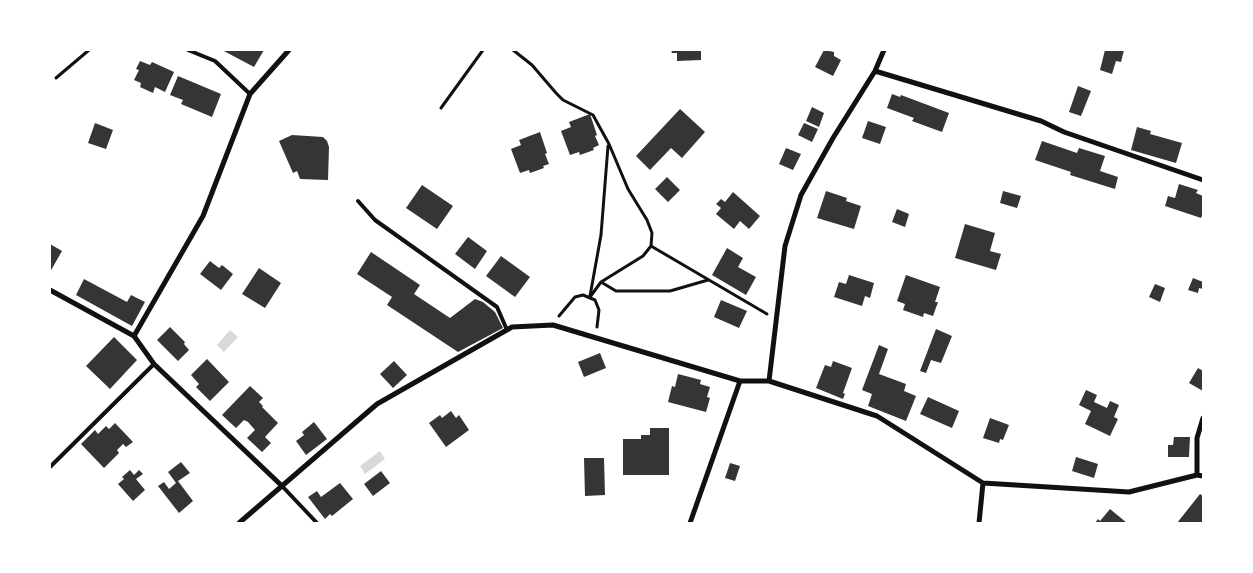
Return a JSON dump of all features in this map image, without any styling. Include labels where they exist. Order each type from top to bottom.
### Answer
[{"type":"street","points":[[134,336],[203,216],[250,94],[289,50]]},
{"type":"street","points":[[769,381],[785,246],[801,195],[832,138],[875,71],[884,50]]},
{"type":"street","points":[[875,71],[1041,120],[1064,132],[1203,180]]},
{"type":"street","points":[[50,290],[134,336],[154,364],[282,486]]},
{"type":"street","points":[[239,523],[378,404],[512,327],[552,324],[740,381],[769,381],[877,416],[983,483],[1129,492],[1200,476],[1197,438],[1203,418]]},
{"type":"street","points":[[690,523],[740,381]]},
{"type":"street","points":[[979,523],[983,483]]},
{"type":"lane","points":[[188,50],[214,61],[250,94]]},
{"type":"lane","points":[[358,201],[375,220],[497,307],[507,330]]},
{"type":"lane","points":[[50,468],[154,364]]},
{"type":"lane","points":[[282,486],[317,523]]},
{"type":"path","points":[[56,78],[89,50]]},
{"type":"path","points":[[440,108],[483,50]]},
{"type":"path","points":[[512,50],[532,65],[563,100],[593,115],[609,144],[628,189],[652,232],[651,246],[643,256],[601,282],[590,297]]},
{"type":"path","points":[[590,297],[601,235],[609,144]]},
{"type":"path","points":[[651,246],[776,320]]},
{"type":"path","points":[[601,282],[616,291],[670,291],[708,280]]},
{"type":"path","points":[[552,324],[575,297],[584,295],[595,300],[599,310],[596,337]]},
{"type":"shaded area","points":[[230,330],[238,337],[224,352],[217,345]]},
{"type":"shaded area","points":[[380,451],[385,459],[365,474],[360,466]]},
{"type":"building","points":[[222,50],[264,50],[254,67]]},
{"type":"building","points":[[671,50],[701,50],[701,60],[677,61],[677,53],[672,53]]},
{"type":"building","points":[[824,50],[834,52],[834,56],[841,60],[833,76],[815,67]]},
{"type":"building","points":[[1105,50],[1124,50],[1121,62],[1116,61],[1112,74],[1100,70]]},
{"type":"building","points":[[140,61],[150,65],[152,62],[174,72],[165,92],[155,87],[153,93],[140,87],[141,83],[134,80],[139,70],[136,69]]},
{"type":"building","points":[[178,76],[221,94],[212,117],[181,104],[183,100],[170,95]]},
{"type":"building","points":[[1078,86],[1091,91],[1081,116],[1069,112]]},
{"type":"building","points":[[892,94],[900,97],[901,95],[949,113],[942,132],[912,121],[914,118],[887,108]]},
{"type":"building","points":[[812,107],[824,113],[819,127],[806,121]]},
{"type":"building","points":[[680,109],[705,132],[682,158],[671,148],[650,170],[636,156]]},
{"type":"building","points":[[590,114],[599,145],[593,148],[594,150],[580,155],[579,152],[570,155],[561,131],[571,127],[569,122]]},
{"type":"building","points":[[868,121],[886,127],[880,144],[862,138]]},
{"type":"building","points":[[95,123],[113,130],[106,149],[88,143]]},
{"type":"building","points":[[804,123],[818,129],[812,142],[798,135]]},
{"type":"building","points":[[1137,127],[1151,131],[1150,134],[1182,143],[1176,163],[1131,150]]},
{"type":"building","points":[[540,132],[549,164],[530,173],[529,170],[520,173],[511,149],[521,145],[519,140]]},
{"type":"building","points":[[292,135],[323,137],[327,141],[329,147],[328,180],[300,179],[297,171],[293,173],[279,141]]},
{"type":"building","points":[[1042,141],[1077,153],[1079,148],[1105,156],[1100,171],[1118,177],[1115,189],[1070,175],[1071,172],[1035,160]]},
{"type":"building","points":[[786,148],[801,154],[793,170],[779,164]]},
{"type":"building","points":[[667,177],[680,190],[668,202],[655,189]]},
{"type":"building","points":[[1179,184],[1198,190],[1196,193],[1203,196],[1203,213],[1201,218],[1165,206],[1168,196],[1175,198]]},
{"type":"building","points":[[422,185],[453,206],[437,229],[406,208]]},
{"type":"building","points":[[826,191],[847,198],[846,201],[861,206],[854,229],[817,218]]},
{"type":"building","points":[[1003,191],[1021,196],[1017,208],[1000,203]]},
{"type":"building","points":[[733,192],[760,216],[749,229],[740,221],[734,229],[716,214],[721,208],[716,204],[721,199],[725,202]]},
{"type":"building","points":[[897,209],[909,214],[905,227],[892,222]]},
{"type":"building","points":[[965,224],[995,233],[990,251],[1001,254],[996,270],[955,258]]},
{"type":"building","points":[[468,237],[487,251],[475,269],[455,254]]},
{"type":"building","points":[[50,244],[62,251],[50,272]]},
{"type":"building","points":[[727,248],[743,258],[738,267],[756,277],[746,295],[712,275]]},
{"type":"building","points":[[371,252],[420,285],[414,294],[450,318],[475,299],[483,302],[495,312],[503,328],[458,352],[387,305],[392,297],[357,274]]},
{"type":"building","points":[[501,256],[530,277],[515,297],[486,276]]},
{"type":"building","points":[[210,261],[219,268],[222,265],[233,274],[221,290],[200,274]]},
{"type":"building","points":[[259,268],[281,283],[265,308],[242,294]]},
{"type":"building","points":[[849,275],[874,283],[870,298],[865,296],[862,306],[834,297],[839,282],[846,284]]},
{"type":"building","points":[[906,275],[940,287],[935,302],[938,302],[933,316],[924,313],[923,317],[903,310],[905,304],[897,301]]},
{"type":"building","points":[[1193,278],[1203,282],[1203,289],[1199,288],[1198,293],[1188,290]]},
{"type":"building","points":[[84,279],[127,302],[131,295],[145,302],[132,326],[76,295]]},
{"type":"building","points":[[1155,284],[1165,288],[1160,302],[1149,297]]},
{"type":"building","points":[[721,300],[747,311],[739,328],[714,317]]},
{"type":"building","points":[[170,327],[185,342],[184,344],[189,350],[178,361],[157,340]]},
{"type":"building","points":[[936,329],[952,336],[941,363],[931,360],[926,373],[920,371]]},
{"type":"building","points":[[114,337],[137,360],[110,389],[86,366]]},
{"type":"building","points":[[879,345],[888,349],[879,374],[906,384],[904,391],[916,396],[906,421],[868,406],[872,394],[862,390]]},
{"type":"building","points":[[600,353],[606,368],[584,377],[578,362]]},
{"type":"building","points":[[207,359],[229,382],[210,401],[196,387],[199,384],[191,375]]},
{"type":"building","points":[[394,361],[407,375],[393,388],[380,374]]},
{"type":"building","points":[[833,361],[852,368],[843,393],[845,394],[843,399],[816,388],[825,365],[831,367]]},
{"type":"building","points":[[1198,368],[1203,371],[1203,391],[1189,383]]},
{"type":"building","points":[[678,374],[701,380],[700,384],[710,387],[707,397],[710,398],[706,412],[668,402],[672,386],[675,387]]},
{"type":"building","points":[[250,386],[263,398],[259,402],[262,407],[278,423],[265,437],[271,443],[262,452],[247,438],[255,430],[248,422],[244,420],[236,428],[222,415]]},
{"type":"building","points":[[1086,390],[1097,395],[1094,402],[1107,408],[1110,401],[1119,405],[1114,417],[1118,419],[1110,436],[1085,424],[1091,411],[1079,405]]},
{"type":"building","points":[[928,397],[959,411],[952,428],[920,414]]},
{"type":"building","points":[[451,411],[456,418],[459,415],[469,430],[446,447],[429,423],[440,415],[442,418]]},
{"type":"building","points":[[990,418],[1009,425],[1003,440],[1000,439],[999,443],[983,438]]},
{"type":"building","points":[[314,422],[327,439],[306,455],[296,441],[304,435],[302,432]]},
{"type":"building","points":[[115,423],[133,442],[126,447],[123,444],[117,450],[119,453],[104,468],[81,444],[95,430],[98,434],[106,426],[109,429]]},
{"type":"building","points":[[650,428],[669,428],[669,475],[623,475],[623,439],[641,439],[641,435],[650,435]]},
{"type":"building","points":[[1174,437],[1190,437],[1189,457],[1168,457],[1168,445],[1173,445]]},
{"type":"building","points":[[1076,457],[1098,464],[1094,478],[1072,471]]},
{"type":"building","points":[[584,458],[604,458],[605,495],[585,496]]},
{"type":"building","points":[[181,462],[190,473],[178,481],[193,501],[179,513],[158,486],[164,482],[169,489],[176,483],[168,472]]},
{"type":"building","points":[[730,463],[740,466],[735,481],[725,478]]},
{"type":"building","points":[[130,470],[134,475],[139,470],[143,474],[136,479],[145,490],[133,501],[118,484],[124,479],[122,477]]},
{"type":"building","points":[[381,471],[390,483],[373,496],[364,484]]},
{"type":"building","points":[[340,483],[353,499],[332,516],[330,514],[325,519],[308,497],[317,491],[321,497]]},
{"type":"building","points":[[1200,494],[1203,496],[1203,523],[1177,523]]},
{"type":"building","points":[[1110,509],[1127,523],[1095,523],[1098,519],[1100,521]]}]
